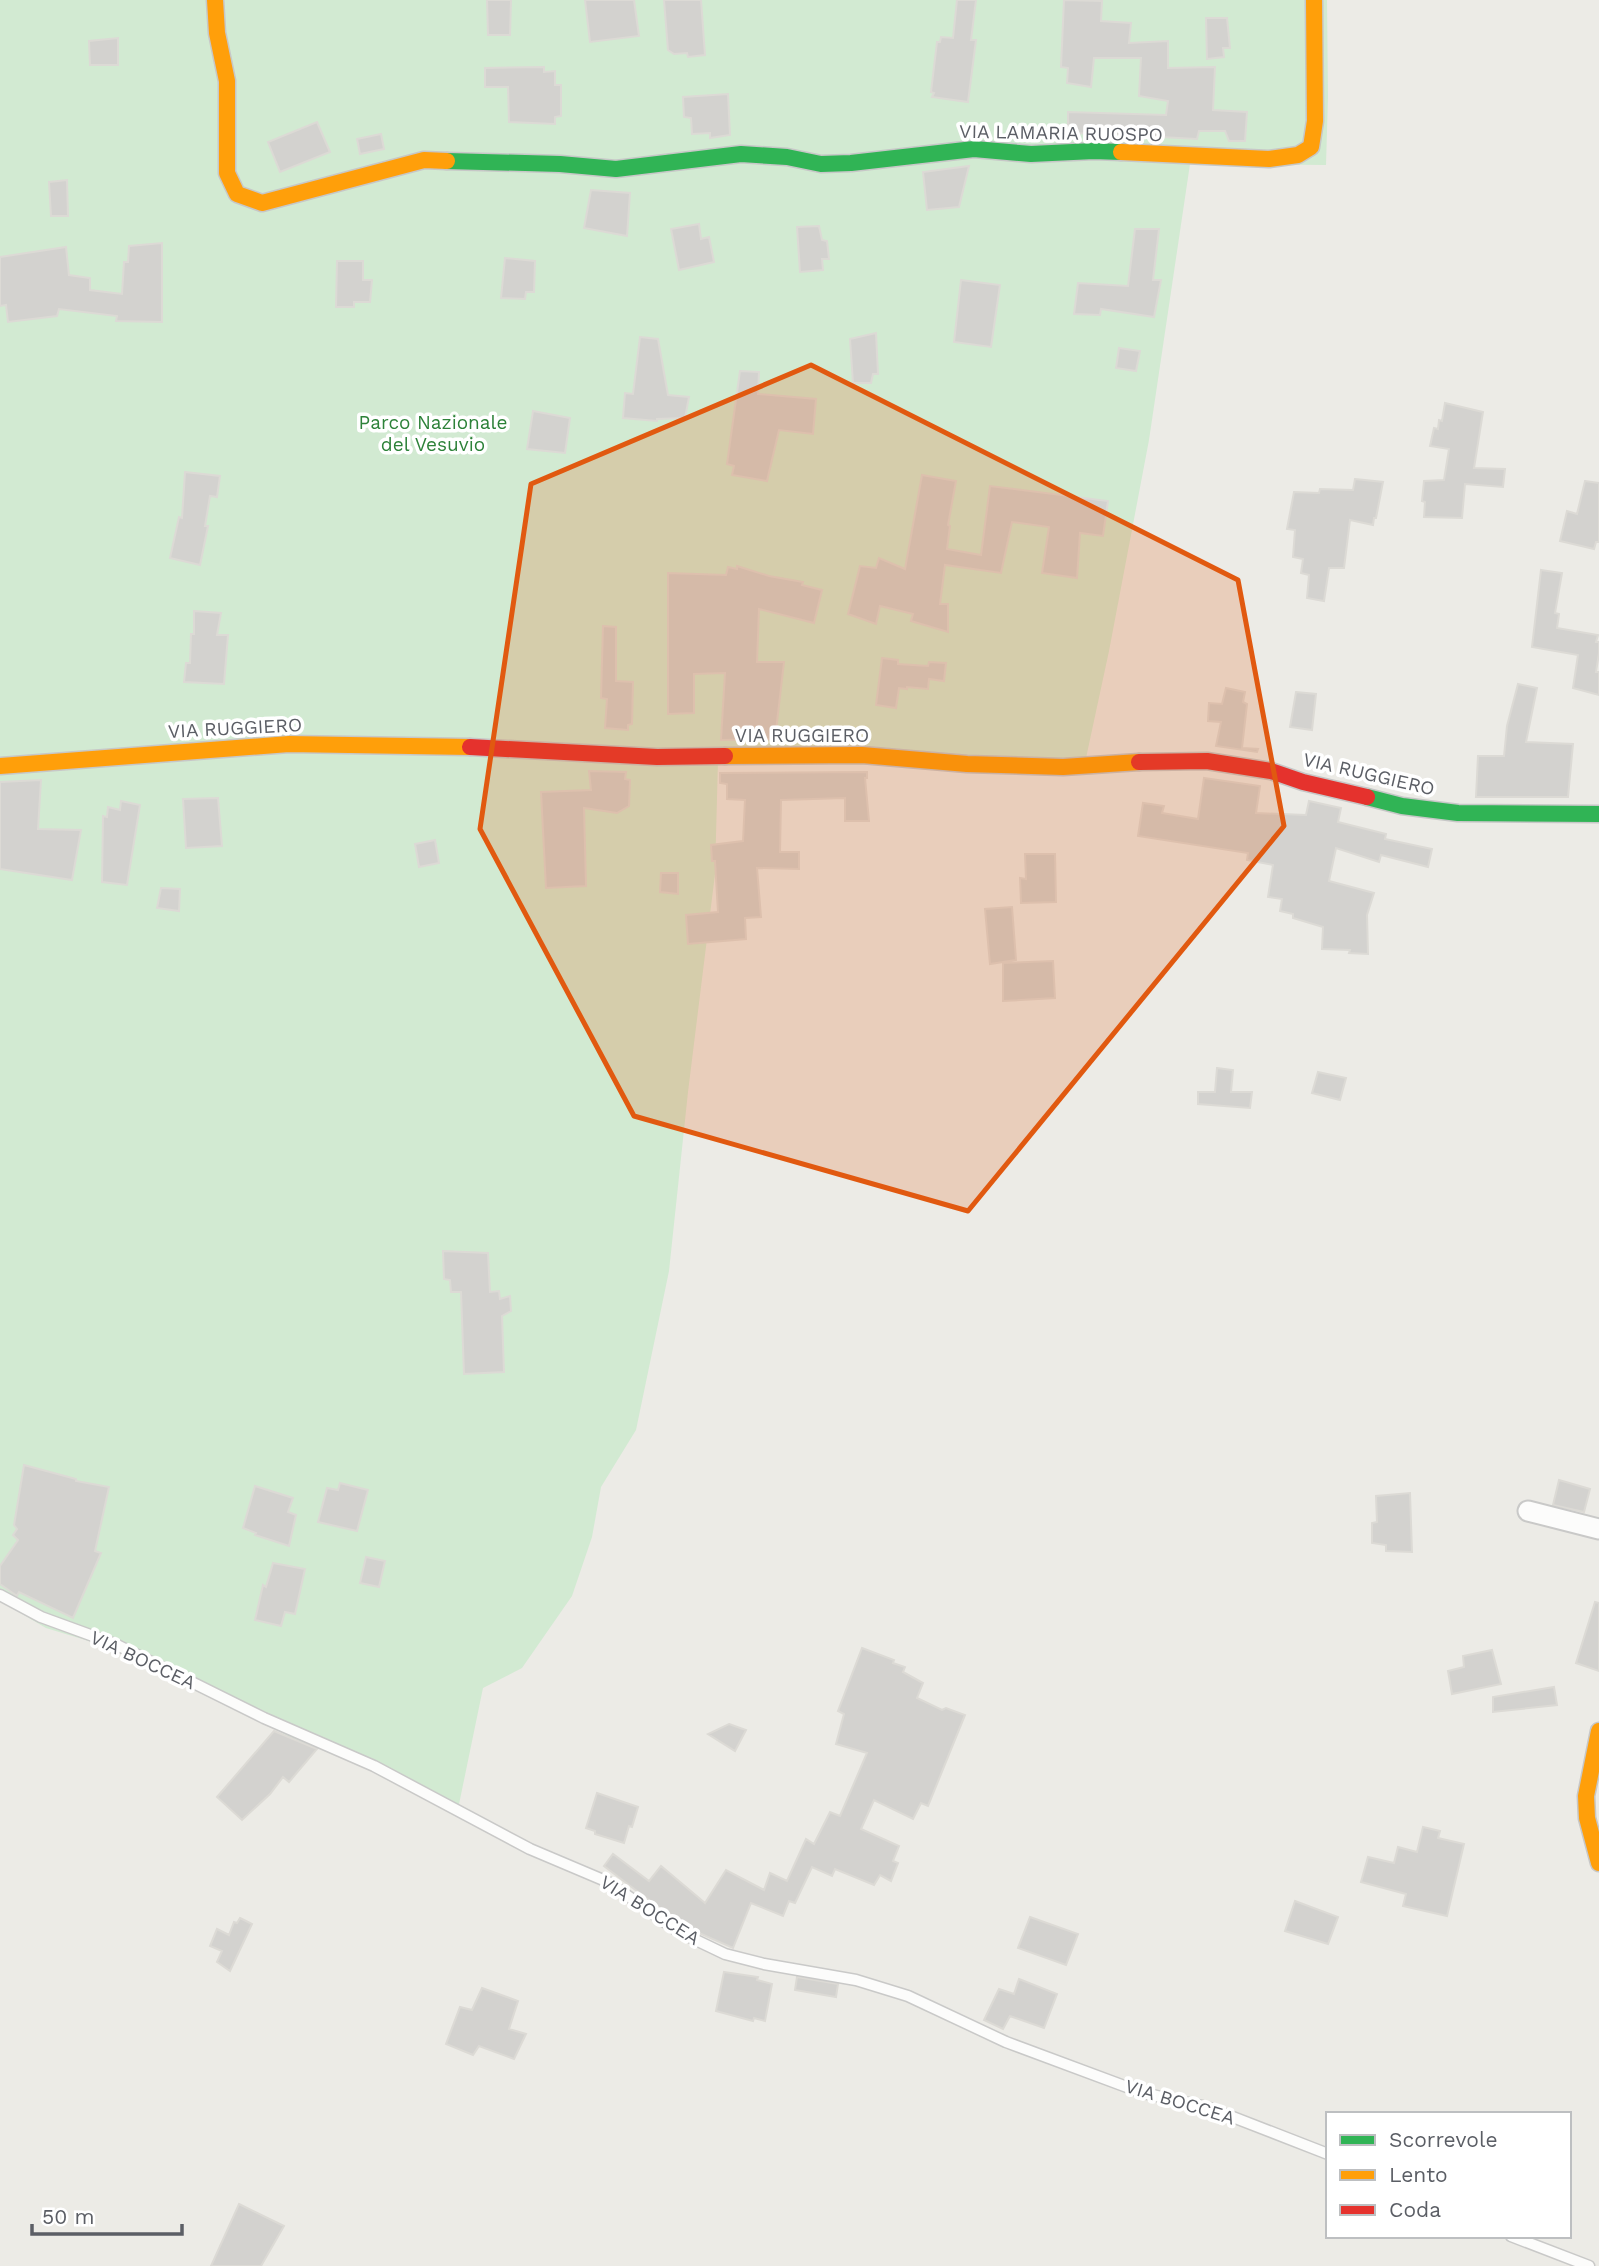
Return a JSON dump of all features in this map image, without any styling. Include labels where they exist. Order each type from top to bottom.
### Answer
[{"type":"street","name":"VIA LAMARIA RUOSPO","points":[[215,0],[217,33],[226,81],[227,173],[237,194],[262,203],[424,160],[560,164],[616,169],[741,154],[787,157],[821,164],[974,149],[1031,154],[1094,151],[1269,159],[1297,155],[1311,147],[1315,121],[1314,0]]},
{"type":"street","name":"VIA RUGGIERO","points":[[0,766],[289,744],[513,748],[657,757],[850,755],[967,764],[1063,766],[1171,760],[1207,761],[1271,771],[1303,782],[1402,806],[1458,813],[1599,814]]},
{"type":"street","points":[[1528,1511],[1599,1529]]},
{"type":"street","points":[[1599,1731],[1586,1796],[1587,1818],[1599,1863]]},
{"type":"lane","name":"VIA BOCCEA","points":[[0,1595],[41,1617],[115,1644],[264,1718],[374,1766],[530,1849],[608,1882],[668,1925],[725,1954],[856,1980],[908,1996],[1006,2042],[1143,2093],[1207,2106],[1326,2153]]},
{"type":"lane","points":[[1516,2238],[1589,2266]]},
{"type":"highlighted area","points":[[811,365],[1238,580],[1284,826],[968,1211],[634,1116],[480,829],[531,484]]},
{"type":"green space","name":"Parco Nazionale del Vesuvio","points":[[0,0],[1327,0],[1326,165],[1190,164],[1149,440],[1083,772],[718,760],[715,874],[669,1271],[636,1430],[601,1487],[592,1537],[572,1596],[522,1668],[483,1688],[457,1814],[337,1749],[327,1751],[293,1739],[217,1696],[137,1659],[46,1628],[0,1601]]},
{"type":"building","points":[[487,0],[511,0],[510,35],[488,35]]},
{"type":"building","points":[[585,0],[634,0],[639,36],[590,42]]},
{"type":"building","points":[[664,0],[701,0],[705,55],[688,57],[687,53],[674,54],[668,50]]},
{"type":"building","points":[[957,0],[976,0],[971,40],[976,40],[968,102],[932,97],[934,93],[931,92],[937,42],[940,42],[941,37],[953,38]]},
{"type":"building","points":[[1064,0],[1102,1],[1101,21],[1131,23],[1129,43],[1168,41],[1168,68],[1215,67],[1213,110],[1247,112],[1245,141],[1229,141],[1225,131],[1199,131],[1197,139],[1068,133],[1068,112],[1166,115],[1168,101],[1139,96],[1141,58],[1094,58],[1091,87],[1067,83],[1068,68],[1061,67]]},
{"type":"building","points":[[1206,18],[1227,18],[1230,48],[1223,48],[1224,57],[1207,59]]},
{"type":"building","points":[[118,38],[118,65],[90,65],[89,41]]},
{"type":"building","points":[[544,67],[544,72],[555,71],[555,85],[561,85],[561,116],[555,117],[555,124],[509,122],[508,87],[485,87],[485,68]]},
{"type":"building","points":[[728,94],[730,135],[710,138],[710,133],[692,134],[691,118],[684,117],[683,97]]},
{"type":"building","points":[[317,122],[330,152],[280,172],[268,142]]},
{"type":"building","points":[[381,134],[384,149],[360,154],[357,139]]},
{"type":"building","points":[[969,166],[959,207],[927,210],[923,172]]},
{"type":"building","points":[[67,180],[68,216],[51,216],[49,182]]},
{"type":"building","points":[[591,190],[630,193],[627,236],[584,228]]},
{"type":"building","points":[[699,224],[701,239],[709,237],[714,262],[679,270],[671,229]]},
{"type":"building","points":[[819,226],[822,240],[827,241],[829,259],[822,259],[823,270],[800,272],[797,227]]},
{"type":"building","points":[[1135,229],[1159,229],[1153,280],[1161,280],[1154,317],[1101,309],[1100,315],[1074,314],[1078,283],[1128,286]]},
{"type":"building","points":[[162,243],[162,322],[116,321],[117,316],[59,309],[57,316],[8,322],[6,305],[0,306],[0,257],[66,247],[69,275],[90,278],[90,290],[122,294],[124,262],[128,262],[129,246]]},
{"type":"building","points":[[505,258],[535,261],[534,292],[526,292],[525,299],[501,298]]},
{"type":"building","points":[[337,261],[363,261],[363,280],[372,280],[370,302],[354,302],[354,307],[336,307]]},
{"type":"building","points":[[961,280],[1000,285],[991,347],[954,342]]},
{"type":"building","points":[[876,333],[878,374],[873,374],[871,383],[853,383],[850,339]]},
{"type":"building","points":[[640,337],[658,339],[668,395],[689,397],[685,418],[657,421],[623,418],[625,393],[633,394]]},
{"type":"building","points":[[1119,348],[1140,351],[1136,371],[1116,368]]},
{"type":"building","points":[[740,371],[759,372],[758,394],[816,399],[813,434],[779,430],[767,481],[732,475],[734,466],[727,464]]},
{"type":"building","points":[[1445,403],[1483,412],[1474,468],[1505,469],[1503,487],[1465,484],[1462,518],[1424,517],[1424,481],[1444,480],[1449,449],[1430,446],[1434,428],[1438,429],[1439,420],[1442,421]]},
{"type":"building","points":[[533,411],[570,418],[565,453],[527,449]]},
{"type":"building","points":[[185,472],[220,476],[217,497],[210,496],[205,526],[208,526],[200,565],[170,558],[179,517],[182,518]]},
{"type":"building","points":[[922,475],[956,481],[948,525],[947,549],[981,555],[990,486],[1108,501],[1103,536],[1080,533],[1077,578],[1042,573],[1049,527],[1012,522],[1001,573],[945,565],[940,604],[948,604],[948,632],[911,621],[913,614],[880,606],[876,624],[848,614],[860,566],[876,568],[879,558],[905,569]]},
{"type":"building","points":[[1355,479],[1383,482],[1376,518],[1373,525],[1350,520],[1344,568],[1329,568],[1324,601],[1307,598],[1309,575],[1301,573],[1303,559],[1293,557],[1295,530],[1287,529],[1294,492],[1319,493],[1320,489],[1353,490]]},
{"type":"building","points":[[1585,481],[1599,483],[1599,542],[1596,542],[1594,549],[1560,541],[1567,511],[1577,514]]},
{"type":"building","points":[[737,566],[769,576],[803,582],[802,585],[822,590],[814,623],[759,609],[757,662],[784,662],[775,739],[721,740],[725,673],[694,674],[694,713],[668,714],[668,573],[726,575],[728,567],[737,569]]},
{"type":"building","points":[[1541,570],[1562,573],[1555,613],[1559,614],[1557,628],[1598,635],[1596,672],[1599,672],[1599,695],[1573,688],[1578,655],[1532,647]]},
{"type":"building","points":[[194,611],[221,613],[217,635],[228,635],[224,684],[184,682],[186,663],[190,663]]},
{"type":"building","points":[[603,626],[616,627],[616,681],[633,682],[632,724],[628,725],[628,730],[605,728],[607,699],[601,698]]},
{"type":"building","points":[[882,658],[898,660],[898,664],[928,666],[929,662],[946,663],[944,681],[929,679],[928,689],[899,688],[896,708],[876,705]]},
{"type":"building","points":[[1518,684],[1537,688],[1526,742],[1573,744],[1568,797],[1476,797],[1478,756],[1504,756],[1507,726]]},
{"type":"building","points":[[1226,688],[1245,692],[1243,702],[1247,704],[1242,748],[1258,749],[1257,752],[1216,746],[1221,722],[1208,721],[1209,703],[1222,704]]},
{"type":"building","points":[[1296,692],[1316,694],[1312,730],[1290,727]]},
{"type":"building","points":[[589,771],[626,772],[625,779],[630,780],[629,806],[617,813],[584,808],[586,886],[546,888],[541,792],[591,790]]},
{"type":"building","points":[[867,772],[865,778],[869,821],[845,821],[845,798],[781,800],[780,852],[799,852],[799,869],[757,868],[761,917],[745,918],[746,939],[688,944],[686,915],[718,912],[715,861],[712,861],[711,845],[743,841],[745,800],[727,799],[727,784],[720,783],[720,773]]},
{"type":"building","points":[[1204,778],[1260,786],[1256,813],[1306,815],[1309,801],[1341,808],[1338,822],[1386,834],[1385,839],[1432,849],[1428,867],[1381,855],[1379,862],[1336,848],[1329,881],[1374,893],[1367,915],[1368,954],[1322,949],[1323,927],[1280,911],[1282,899],[1268,897],[1273,865],[1247,860],[1248,853],[1138,836],[1143,803],[1164,806],[1162,813],[1198,819]]},
{"type":"building","points":[[41,780],[38,829],[81,830],[72,880],[0,869],[0,782]]},
{"type":"building","points":[[218,798],[222,846],[186,848],[183,799]]},
{"type":"building","points":[[121,801],[140,805],[127,885],[102,882],[103,816],[107,817],[108,807],[120,810]]},
{"type":"building","points":[[435,840],[439,863],[419,867],[415,844]]},
{"type":"building","points":[[1025,854],[1055,854],[1056,902],[1021,903],[1020,878],[1026,879]]},
{"type":"building","points":[[661,873],[678,873],[678,894],[660,892]]},
{"type":"building","points":[[161,888],[180,889],[179,911],[157,908]]},
{"type":"building","points":[[1012,907],[1016,960],[990,964],[985,909]]},
{"type":"building","points":[[1053,961],[1055,998],[1003,1001],[1003,963]]},
{"type":"building","points":[[1217,1068],[1233,1070],[1231,1092],[1252,1092],[1250,1108],[1198,1104],[1198,1092],[1215,1092]]},
{"type":"building","points":[[1318,1072],[1346,1078],[1340,1100],[1312,1093]]},
{"type":"building","points":[[443,1251],[488,1253],[490,1292],[499,1291],[500,1299],[510,1296],[511,1311],[502,1316],[504,1372],[464,1374],[461,1292],[451,1292],[450,1280],[444,1279]]},
{"type":"building","points":[[24,1465],[76,1481],[109,1487],[95,1551],[101,1553],[73,1618],[19,1592],[17,1596],[0,1584],[0,1566],[18,1540],[13,1535],[17,1529],[14,1525]]},
{"type":"building","points":[[1559,1480],[1590,1489],[1584,1512],[1553,1505]]},
{"type":"building","points":[[340,1483],[368,1490],[357,1531],[318,1522],[327,1488],[338,1490]]},
{"type":"building","points":[[255,1486],[293,1498],[288,1512],[296,1515],[289,1546],[255,1535],[256,1533],[243,1528]]},
{"type":"building","points":[[1410,1493],[1412,1552],[1386,1551],[1386,1545],[1372,1543],[1372,1523],[1377,1522],[1376,1496]]},
{"type":"building","points":[[366,1557],[385,1561],[379,1587],[360,1583]]},
{"type":"building","points":[[273,1563],[305,1569],[295,1614],[285,1612],[281,1626],[255,1620],[263,1585],[266,1587]]},
{"type":"building","points":[[1595,1602],[1599,1603],[1599,1671],[1576,1663]]},
{"type":"building","points":[[862,1648],[894,1660],[893,1663],[905,1667],[903,1672],[923,1683],[917,1698],[942,1710],[946,1708],[965,1715],[928,1806],[921,1803],[913,1819],[874,1800],[861,1829],[899,1846],[893,1861],[898,1863],[891,1881],[880,1875],[874,1885],[835,1869],[832,1876],[812,1867],[795,1903],[789,1901],[783,1916],[751,1903],[733,1948],[683,1926],[604,1866],[613,1854],[649,1881],[661,1866],[705,1903],[726,1870],[764,1890],[770,1873],[787,1881],[806,1839],[814,1844],[830,1812],[840,1816],[867,1753],[836,1744],[844,1714],[838,1711]]},
{"type":"building","points":[[1492,1650],[1501,1684],[1452,1694],[1448,1671],[1464,1667],[1463,1656]]},
{"type":"building","points":[[1554,1687],[1557,1705],[1493,1712],[1493,1697]]},
{"type":"building","points":[[729,1724],[746,1730],[735,1751],[708,1734]]},
{"type":"building","points":[[274,1731],[317,1749],[289,1782],[283,1777],[270,1794],[242,1820],[217,1797]]},
{"type":"building","points":[[597,1793],[638,1807],[624,1843],[595,1834],[595,1831],[586,1828]]},
{"type":"building","points":[[1423,1827],[1440,1831],[1438,1838],[1464,1844],[1447,1916],[1403,1906],[1406,1894],[1361,1882],[1368,1857],[1394,1863],[1398,1847],[1417,1852]]},
{"type":"building","points":[[1295,1901],[1338,1917],[1328,1944],[1285,1931]]},
{"type":"building","points":[[1030,1917],[1078,1934],[1066,1965],[1018,1948]]},
{"type":"building","points":[[240,1918],[252,1924],[230,1971],[217,1962],[222,1951],[210,1946],[217,1929],[229,1935],[234,1922],[237,1923]]},
{"type":"building","points":[[724,1972],[758,1977],[757,1980],[772,1984],[765,2021],[754,2018],[753,2021],[716,2011]]},
{"type":"building","points":[[797,1977],[838,1984],[836,1997],[795,1990]]},
{"type":"building","points":[[1019,1979],[1057,1994],[1044,2028],[1010,2016],[1003,2029],[984,2020],[999,1989],[1014,1994]]},
{"type":"building","points":[[482,1988],[518,2001],[509,2029],[526,2034],[514,2059],[479,2046],[473,2055],[446,2044],[460,2007],[472,2010]]},
{"type":"building","points":[[239,2204],[284,2226],[261,2266],[211,2266]]},
{"type":"traffic: fast","points":[[447,161],[560,164],[616,169],[741,154],[787,157],[821,164],[974,149],[1031,154],[1121,152]]},
{"type":"traffic: fast","points":[[1367,797],[1402,806],[1458,813],[1599,814]]},
{"type":"traffic: slow","points":[[215,0],[217,33],[227,81],[227,173],[237,194],[262,203],[424,160],[447,161]]},
{"type":"traffic: slow","points":[[1121,152],[1269,159],[1298,155],[1311,147],[1315,121],[1314,0]]},
{"type":"traffic: slow","points":[[0,766],[289,744],[470,747]]},
{"type":"traffic: slow","points":[[725,756],[862,755],[967,764],[1063,767],[1139,762]]},
{"type":"traffic: slow","points":[[1599,1731],[1586,1796],[1587,1818],[1599,1863]]},
{"type":"traffic: jam","points":[[470,747],[657,757],[725,756]]},
{"type":"traffic: jam","points":[[1139,762],[1207,761],[1271,771],[1303,782],[1367,797]]}]
